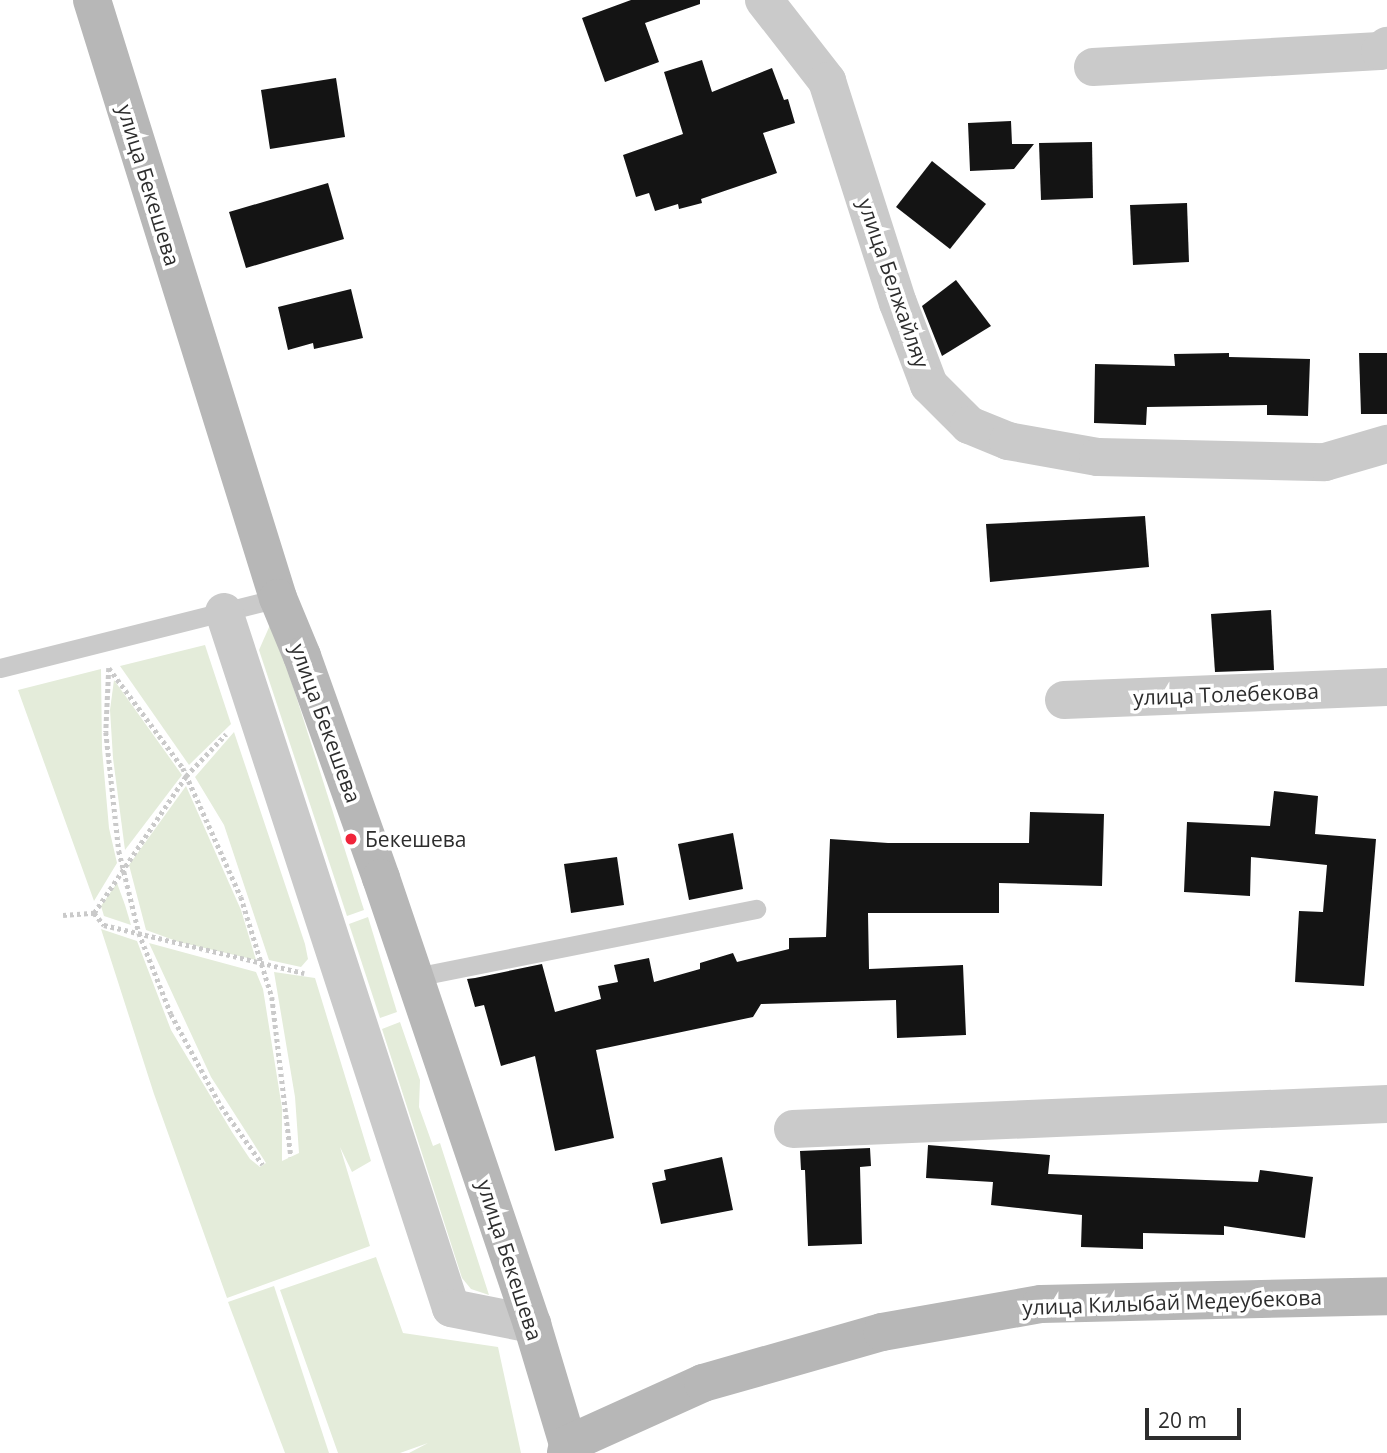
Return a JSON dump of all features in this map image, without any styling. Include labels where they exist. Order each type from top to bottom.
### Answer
[{"type":"main road","name":"улица Бекешева","points":[[92,0],[278,598],[307,669],[415,977],[532,1324],[567,1449]]},
{"type":"main road","name":"улица Килыбай Медеубекова","points":[[567,1449],[703,1383],[882,1332],[1041,1304],[1387,1296]]},
{"type":"street","name":"улица Белжайляу","points":[[764,0],[827,81],[898,303],[929,385],[968,425],[1008,441],[1098,457],[1325,462],[1387,444]]},
{"type":"street","points":[[1093,67],[1380,51],[1387,46]]},
{"type":"street","points":[[224,611],[451,1308],[532,1324]]},
{"type":"street","name":"улица Толебекова","points":[[1064,700],[1387,687]]},
{"type":"street","points":[[793,1129],[1387,1104]]},
{"type":"lane","points":[[0,668],[278,598]]},
{"type":"lane","points":[[415,977],[757,909]]},
{"type":"path","points":[[263,1165],[221,1106],[171,1014],[139,933],[123,865],[106,732],[108,668],[186,776],[241,897],[272,997],[291,1157]]},
{"type":"path","points":[[94,913],[123,865],[186,776],[234,726]]},
{"type":"path","points":[[64,915],[94,913]]},
{"type":"path","points":[[94,913],[104,925],[303,974],[310,968]]},
{"type":"green space","points":[[270,625],[290,677],[364,910],[347,916],[259,650]]},
{"type":"green space","points":[[205,645],[231,724],[189,765],[120,666]]},
{"type":"green space","points":[[101,669],[102,749],[109,828],[117,863],[94,901],[18,690]]},
{"type":"green space","points":[[114,680],[182,775],[125,850],[113,758],[110,710]]},
{"type":"green space","points":[[234,732],[305,944],[308,959],[301,967],[269,960],[224,825],[195,777]]},
{"type":"green space","points":[[186,786],[241,910],[256,960],[179,942],[146,930],[129,865]]},
{"type":"green space","points":[[117,883],[131,925],[104,916],[101,906]]},
{"type":"green space","points":[[368,917],[397,1012],[380,1018],[349,924]]},
{"type":"green space","points":[[101,929],[137,941],[171,1030],[232,1132],[250,1159],[260,1167],[266,1163],[211,1077],[149,943],[256,972],[263,989],[282,1108],[282,1161],[299,1153],[295,1097],[274,972],[315,978],[371,1161],[352,1172],[340,1147],[370,1246],[227,1298],[154,1094]]},
{"type":"green space","points":[[400,1022],[420,1080],[419,1107],[433,1146],[440,1143],[489,1295],[471,1289],[462,1278],[382,1029]]},
{"type":"green space","points":[[376,1257],[403,1333],[498,1347],[521,1453],[409,1453],[428,1443],[400,1453],[338,1453],[280,1290]]},
{"type":"green space","points":[[274,1286],[329,1453],[285,1453],[228,1302]]},
{"type":"building","points":[[631,0],[700,0],[700,4],[645,23],[659,62],[605,82],[582,18]]},
{"type":"building","points":[[702,60],[712,92],[772,68],[784,100],[788,99],[795,123],[763,133],[777,173],[701,199],[702,203],[679,209],[678,204],[655,211],[649,193],[636,197],[623,155],[683,134],[664,72]]},
{"type":"building","points":[[336,78],[345,137],[270,149],[261,90]]},
{"type":"building","points":[[1011,121],[1012,144],[1034,144],[1014,169],[970,171],[968,123]]},
{"type":"building","points":[[1092,142],[1093,198],[1041,200],[1039,143]]},
{"type":"building","points":[[932,161],[986,204],[950,249],[896,207]]},
{"type":"building","points":[[328,183],[344,239],[246,268],[229,212]]},
{"type":"building","points":[[1187,203],[1189,262],[1133,265],[1130,205]]},
{"type":"building","points":[[956,280],[991,326],[942,356],[922,306]]},
{"type":"building","points":[[351,289],[363,338],[314,349],[313,343],[288,350],[278,307]]},
{"type":"building","points":[[1229,353],[1229,357],[1310,359],[1308,416],[1267,415],[1267,405],[1147,407],[1146,425],[1094,423],[1095,364],[1175,366],[1174,354]]},
{"type":"building","points":[[1359,353],[1387,353],[1387,414],[1361,414]]},
{"type":"building","points":[[1145,516],[1149,567],[990,582],[986,524]]},
{"type":"building","points":[[1271,610],[1274,670],[1215,672],[1211,614]]},
{"type":"building","points":[[1274,791],[1318,796],[1315,834],[1376,839],[1364,986],[1295,982],[1299,911],[1323,912],[1327,865],[1251,857],[1250,896],[1184,892],[1187,822],[1270,826]]},
{"type":"building","points":[[1030,812],[1104,814],[1102,886],[999,883],[999,913],[868,913],[869,969],[963,965],[966,1035],[897,1038],[896,1000],[761,1004],[753,1017],[596,1050],[614,1138],[555,1151],[535,1056],[501,1066],[484,1005],[475,1007],[467,979],[542,964],[555,1012],[601,999],[598,986],[618,982],[614,965],[649,958],[654,982],[700,969],[700,963],[733,953],[737,962],[789,949],[789,938],[826,937],[830,839],[888,843],[1029,843]]},
{"type":"building","points":[[733,833],[743,889],[689,900],[678,844]]},
{"type":"building","points":[[617,857],[624,905],[571,913],[564,864]]},
{"type":"building","points":[[928,1145],[1050,1155],[1048,1174],[1258,1182],[1260,1170],[1313,1177],[1305,1238],[1224,1226],[1224,1235],[1143,1233],[1143,1249],[1081,1247],[1082,1215],[991,1205],[993,1182],[926,1178]]},
{"type":"building","points":[[870,1148],[871,1166],[860,1167],[862,1244],[808,1246],[805,1170],[801,1170],[800,1151]]},
{"type":"building","points":[[722,1157],[733,1210],[661,1224],[652,1183],[666,1180],[664,1170]]},
{"type":"place","name":"Бекешева","points":[[351,839]]}]
